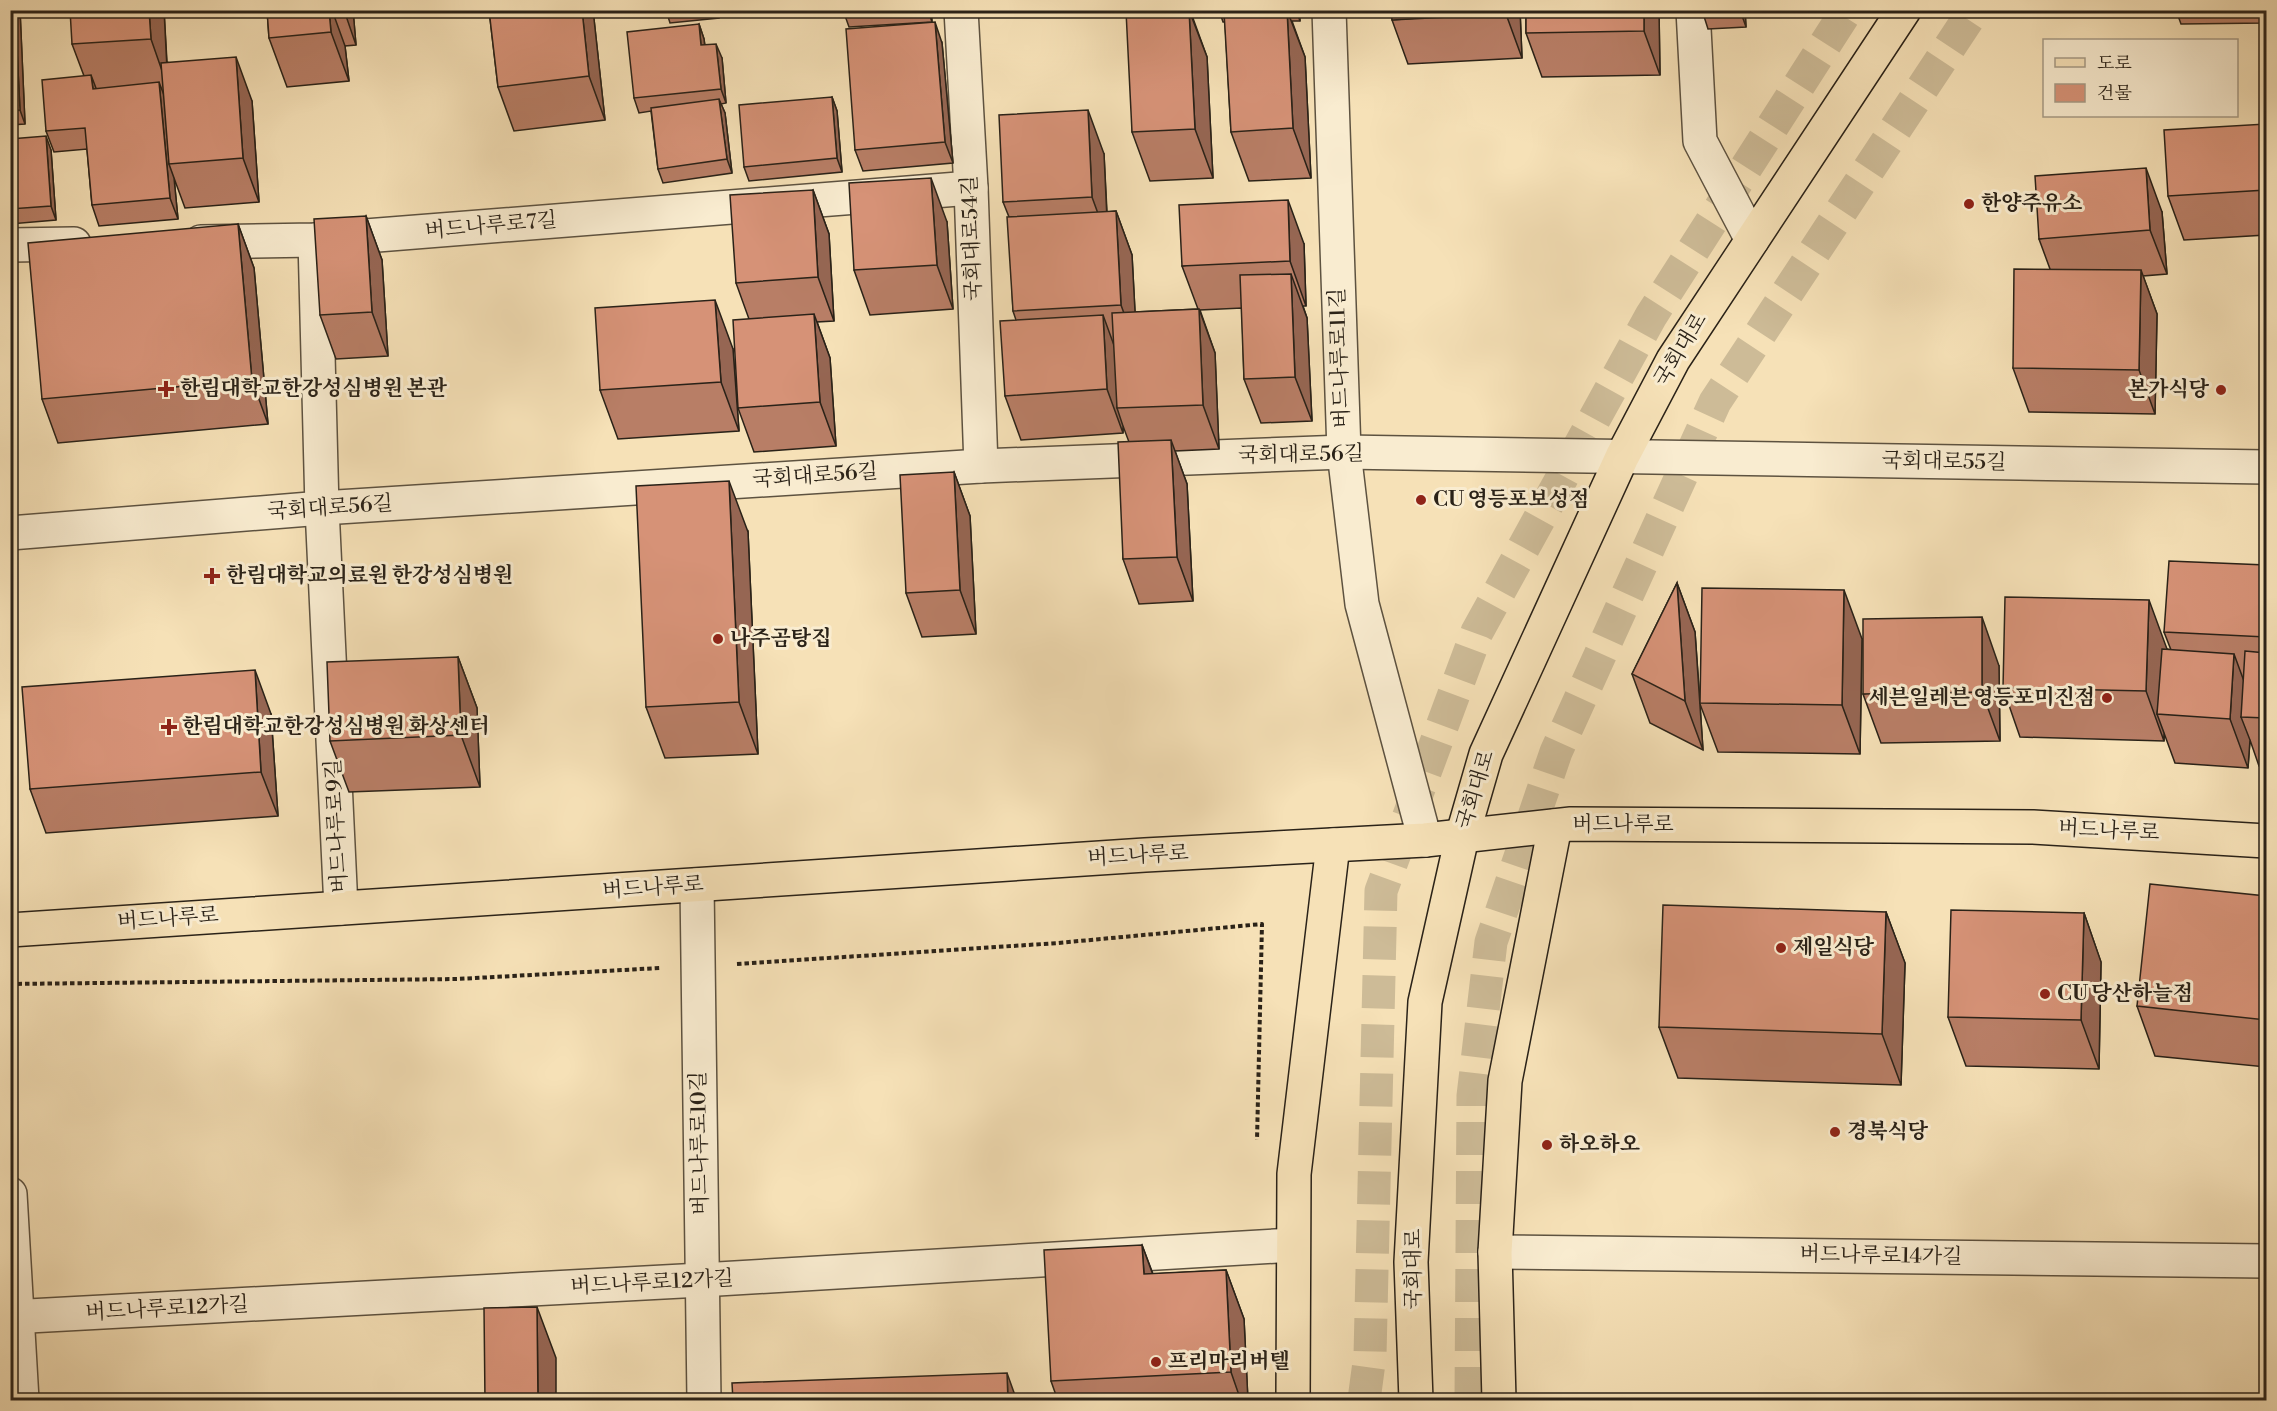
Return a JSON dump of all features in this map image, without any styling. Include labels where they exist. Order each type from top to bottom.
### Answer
[{"type":"main road","name":"국회대로","points":[[1416,1401],[1412,1262],[1425,1002],[1462,837],[1485,754],[1622,457],[1673,360],[1904,10]]},
{"type":"main road","name":"버드나루로","points":[[10,930],[1157,855],[1425,840],[1571,824],[2033,827],[2266,841]]},
{"type":"main road","points":[[1499,1401],[1495,1252],[1505,1081],[1555,826]]},
{"type":"main road","points":[[1293,1401],[1294,1173],[1333,846]]},
{"type":"street","name":"국회대로54길","points":[[961,10],[971,188],[981,466]]},
{"type":"street","name":"버드나루로11길","points":[[1329,10],[1344,452],[1362,604],[1425,840]]},
{"type":"street","points":[[1693,10],[1700,141],[1752,240]]},
{"type":"street","name":"버드나루로7길","points":[[175,242],[315,240],[971,188]]},
{"type":"street","name":"버드나루로9길","points":[[315,240],[322,508],[341,908]]},
{"type":"street","points":[[10,244],[104,243]]},
{"type":"street","name":"국회대로56길","points":[[10,533],[322,508],[981,466],[1344,452],[1622,457]]},
{"type":"street","name":"국회대로55길","points":[[1622,457],[2266,467]]},
{"type":"street","name":"버드나루로10길","points":[[697,885],[704,1401]]},
{"type":"street","points":[[10,1194],[14,1317],[22,1401]]},
{"type":"street","name":"버드나루로12가길","points":[[14,1317],[1293,1245]]},
{"type":"street","name":"버드나루로14가길","points":[[1495,1252],[2266,1261]]},
{"type":"path","points":[[10,984],[457,979],[1058,943],[1262,924],[1257,1140]]},
{"type":"building","points":[[10,10],[15,10],[20,110],[10,111]]},
{"type":"building","points":[[70,10],[149,10],[151,39],[72,44]]},
{"type":"building","points":[[267,10],[329,10],[331,32],[269,38]]},
{"type":"building","points":[[489,10],[582,10],[589,76],[498,87]]},
{"type":"building","points":[[1189,10],[1195,129],[1132,132],[1126,11]]},
{"type":"building","points":[[1287,10],[1293,128],[1231,132],[1224,12]]},
{"type":"building","points":[[1391,10],[1506,10],[1506,14],[1392,20]]},
{"type":"building","points":[[1526,10],[1644,10],[1644,31],[1526,33]]},
{"type":"building","points":[[935,22],[945,142],[855,150],[846,29]]},
{"type":"building","points":[[699,24],[701,45],[716,44],[721,89],[634,98],[627,32]]},
{"type":"building","points":[[236,57],[243,158],[169,164],[161,63]]},
{"type":"building","points":[[91,75],[93,89],[159,82],[170,198],[92,205],[85,128],[46,131],[42,80]]},
{"type":"building","points":[[832,97],[837,158],[744,167],[739,105]]},
{"type":"building","points":[[719,99],[727,159],[658,169],[651,108]]},
{"type":"building","points":[[1088,110],[1092,197],[1003,202],[999,115]]},
{"type":"building","points":[[2266,124],[2266,190],[2168,196],[2164,130]]},
{"type":"building","points":[[46,136],[51,206],[10,209],[10,139]]},
{"type":"building","points":[[2146,168],[2150,230],[2039,239],[2035,176]]},
{"type":"building","points":[[931,178],[937,265],[854,270],[849,183]]},
{"type":"building","points":[[813,190],[818,277],[736,283],[730,195]]},
{"type":"building","points":[[1288,200],[1290,261],[1182,266],[1179,205]]},
{"type":"building","points":[[1116,211],[1121,305],[1013,311],[1007,217]]},
{"type":"building","points":[[366,216],[372,312],[320,315],[314,219]]},
{"type":"building","points":[[238,224],[252,380],[42,399],[28,243]]},
{"type":"building","points":[[2014,269],[2141,270],[2139,370],[2013,368]]},
{"type":"building","points":[[1291,274],[1295,377],[1244,379],[1240,275]]},
{"type":"building","points":[[715,300],[721,382],[600,390],[595,308]]},
{"type":"building","points":[[1199,309],[1203,405],[1117,408],[1112,313]]},
{"type":"building","points":[[814,314],[820,402],[738,408],[733,320]]},
{"type":"building","points":[[1103,315],[1107,389],[1005,396],[1000,321]]},
{"type":"building","points":[[1171,440],[1177,557],[1123,559],[1118,442]]},
{"type":"building","points":[[954,472],[960,590],[906,593],[900,475]]},
{"type":"building","points":[[729,481],[739,702],[646,707],[636,486]]},
{"type":"building","points":[[2169,561],[2266,565],[2266,637],[2164,632]]},
{"type":"building","points":[[1677,583],[1685,701],[1632,674]]},
{"type":"building","points":[[1702,588],[1844,590],[1842,705],[1700,703]]},
{"type":"building","points":[[2005,597],[2149,600],[2146,691],[2003,688]]},
{"type":"building","points":[[1982,617],[1982,692],[1863,694],[1863,619]]},
{"type":"building","points":[[2162,649],[2234,654],[2230,719],[2157,714]]},
{"type":"building","points":[[2245,651],[2266,653],[2266,718],[2241,717]]},
{"type":"building","points":[[458,657],[461,735],[330,741],[327,662]]},
{"type":"building","points":[[255,670],[261,772],[30,789],[22,687]]},
{"type":"building","points":[[2150,884],[2266,896],[2266,1020],[2137,1006]]},
{"type":"building","points":[[1663,905],[1886,912],[1882,1034],[1659,1027]]},
{"type":"building","points":[[1951,910],[2084,913],[2081,1020],[1948,1017]]},
{"type":"building","points":[[1142,1245],[1144,1274],[1226,1270],[1231,1372],[1051,1381],[1044,1250]]},
{"type":"building","points":[[537,1307],[538,1401],[485,1401],[484,1308]]},
{"type":"building","points":[[1007,1373],[1008,1401],[733,1401],[732,1383]]},
{"type":"tunnel","points":[[1364,1400],[1370,1355],[1381,891],[1477,632],[1651,316],[1847,10]]},
{"type":"tunnel","points":[[1471,1400],[1473,1096],[1491,942],[1556,752],[1715,402],[1974,10]]},
{"type":"place","name":"한양주유소","points":[[1969,204]]},
{"type":"place","name":"한림대학교한강성심병원 본관","points":[[166,389]]},
{"type":"place","name":"본가식당","points":[[2221,390]]},
{"type":"place","name":"CU 영등포보성점","points":[[1421,500]]},
{"type":"place","name":"한림대학교의료원 한강성심병원","points":[[212,576]]},
{"type":"place","name":"나주곰탕집","points":[[718,639]]},
{"type":"place","name":"세븐일레븐 영등포미진점","points":[[2107,698]]},
{"type":"place","name":"한림대학교한강성심병원 화상센터","points":[[169,727]]},
{"type":"place","name":"제일식당","points":[[1781,948]]},
{"type":"place","name":"CU 당산하늘점","points":[[2045,994]]},
{"type":"place","name":"경북식당","points":[[1835,1132]]},
{"type":"place","name":"하오하오","points":[[1547,1145]]},
{"type":"place","name":"프리마리버텔","points":[[1156,1362]]}]
